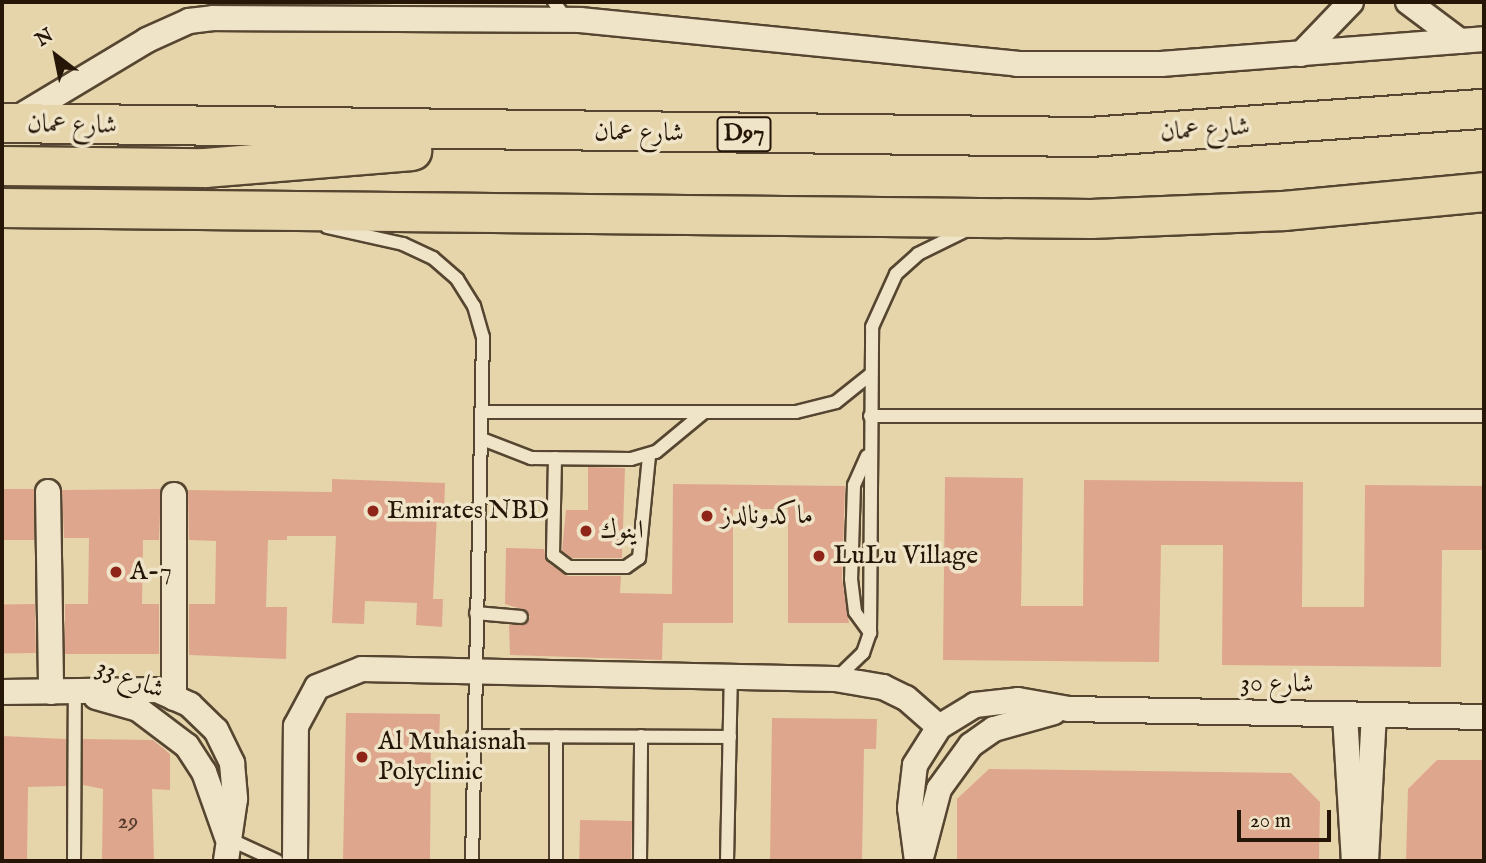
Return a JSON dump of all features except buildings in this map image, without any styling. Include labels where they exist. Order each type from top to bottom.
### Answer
[{"type":"main road","name":"شارع عمان","points":[[5,123],[528,132],[1090,137],[1484,109]]},
{"type":"main road","points":[[2,166],[205,168],[313,162],[528,132]]},
{"type":"main road","points":[[2,208],[995,219],[1257,213],[1484,192]]},
{"type":"street","points":[[1301,54],[1351,2]]},
{"type":"street","points":[[1408,2],[1472,40]]},
{"type":"street","points":[[5,123],[147,40],[189,21],[350,10],[561,11],[1017,64],[1161,64],[1472,40]]},
{"type":"street","points":[[2,692],[63,692],[48,492]]},
{"type":"street","points":[[174,495],[174,698]]},
{"type":"street","points":[[295,861],[296,726],[317,687],[362,669],[835,679],[883,687],[906,698],[939,727]]},
{"type":"street","name":"شارع 33","points":[[63,692],[120,688],[157,690],[190,705],[216,730],[232,763],[235,799],[227,849]]},
{"type":"street","name":"شارع 33","points":[[63,692],[138,709],[187,746],[204,772],[227,849]]},
{"type":"street","name":"شارع 30","points":[[919,861],[910,786],[915,765],[939,727],[956,714],[997,701],[1069,709],[1484,717]]},
{"type":"street","name":"شارع 30","points":[[919,861],[939,789],[971,745],[1020,719],[1069,709]]},
{"type":"street","points":[[1345,715],[1354,861]]},
{"type":"street","points":[[1366,861],[1374,715]]},
{"type":"lane","points":[[252,210],[404,244],[433,258],[457,279],[474,306],[483,338],[483,412],[473,672],[472,861]]},
{"type":"lane","points":[[835,679],[857,660],[870,633],[869,452],[872,327],[896,274],[918,254],[995,219]]},
{"type":"lane","points":[[483,412],[703,413],[817,409],[871,374]]},
{"type":"lane","points":[[482,439],[514,455],[555,458],[649,456],[703,413]]},
{"type":"lane","points":[[870,416],[1484,416]]},
{"type":"lane","points":[[869,452],[854,485],[851,579],[855,612],[870,633]]},
{"type":"lane","points":[[555,458],[553,555],[569,567],[626,567],[639,558],[649,456]]},
{"type":"lane","points":[[476,613],[521,617]]},
{"type":"lane","points":[[727,861],[732,677]]},
{"type":"lane","points":[[63,692],[74,861]]},
{"type":"lane","points":[[473,736],[730,737]]},
{"type":"lane","points":[[556,736],[556,861]]},
{"type":"lane","points":[[640,861],[641,736]]},
{"type":"lane","points":[[227,849],[277,861]]},
{"type":"place","name":"Emirates NBD","points":[[373,511]]},
{"type":"place","name":"ماكدونالدز","points":[[707,516]]},
{"type":"place","name":"اينوك","points":[[586,531]]},
{"type":"place","name":"LuLu Village","points":[[819,556]]},
{"type":"place","name":"A-7","points":[[116,572]]},
{"type":"place","name":"Al Muhaisnah Polyclinic","points":[[362,757]]}]
